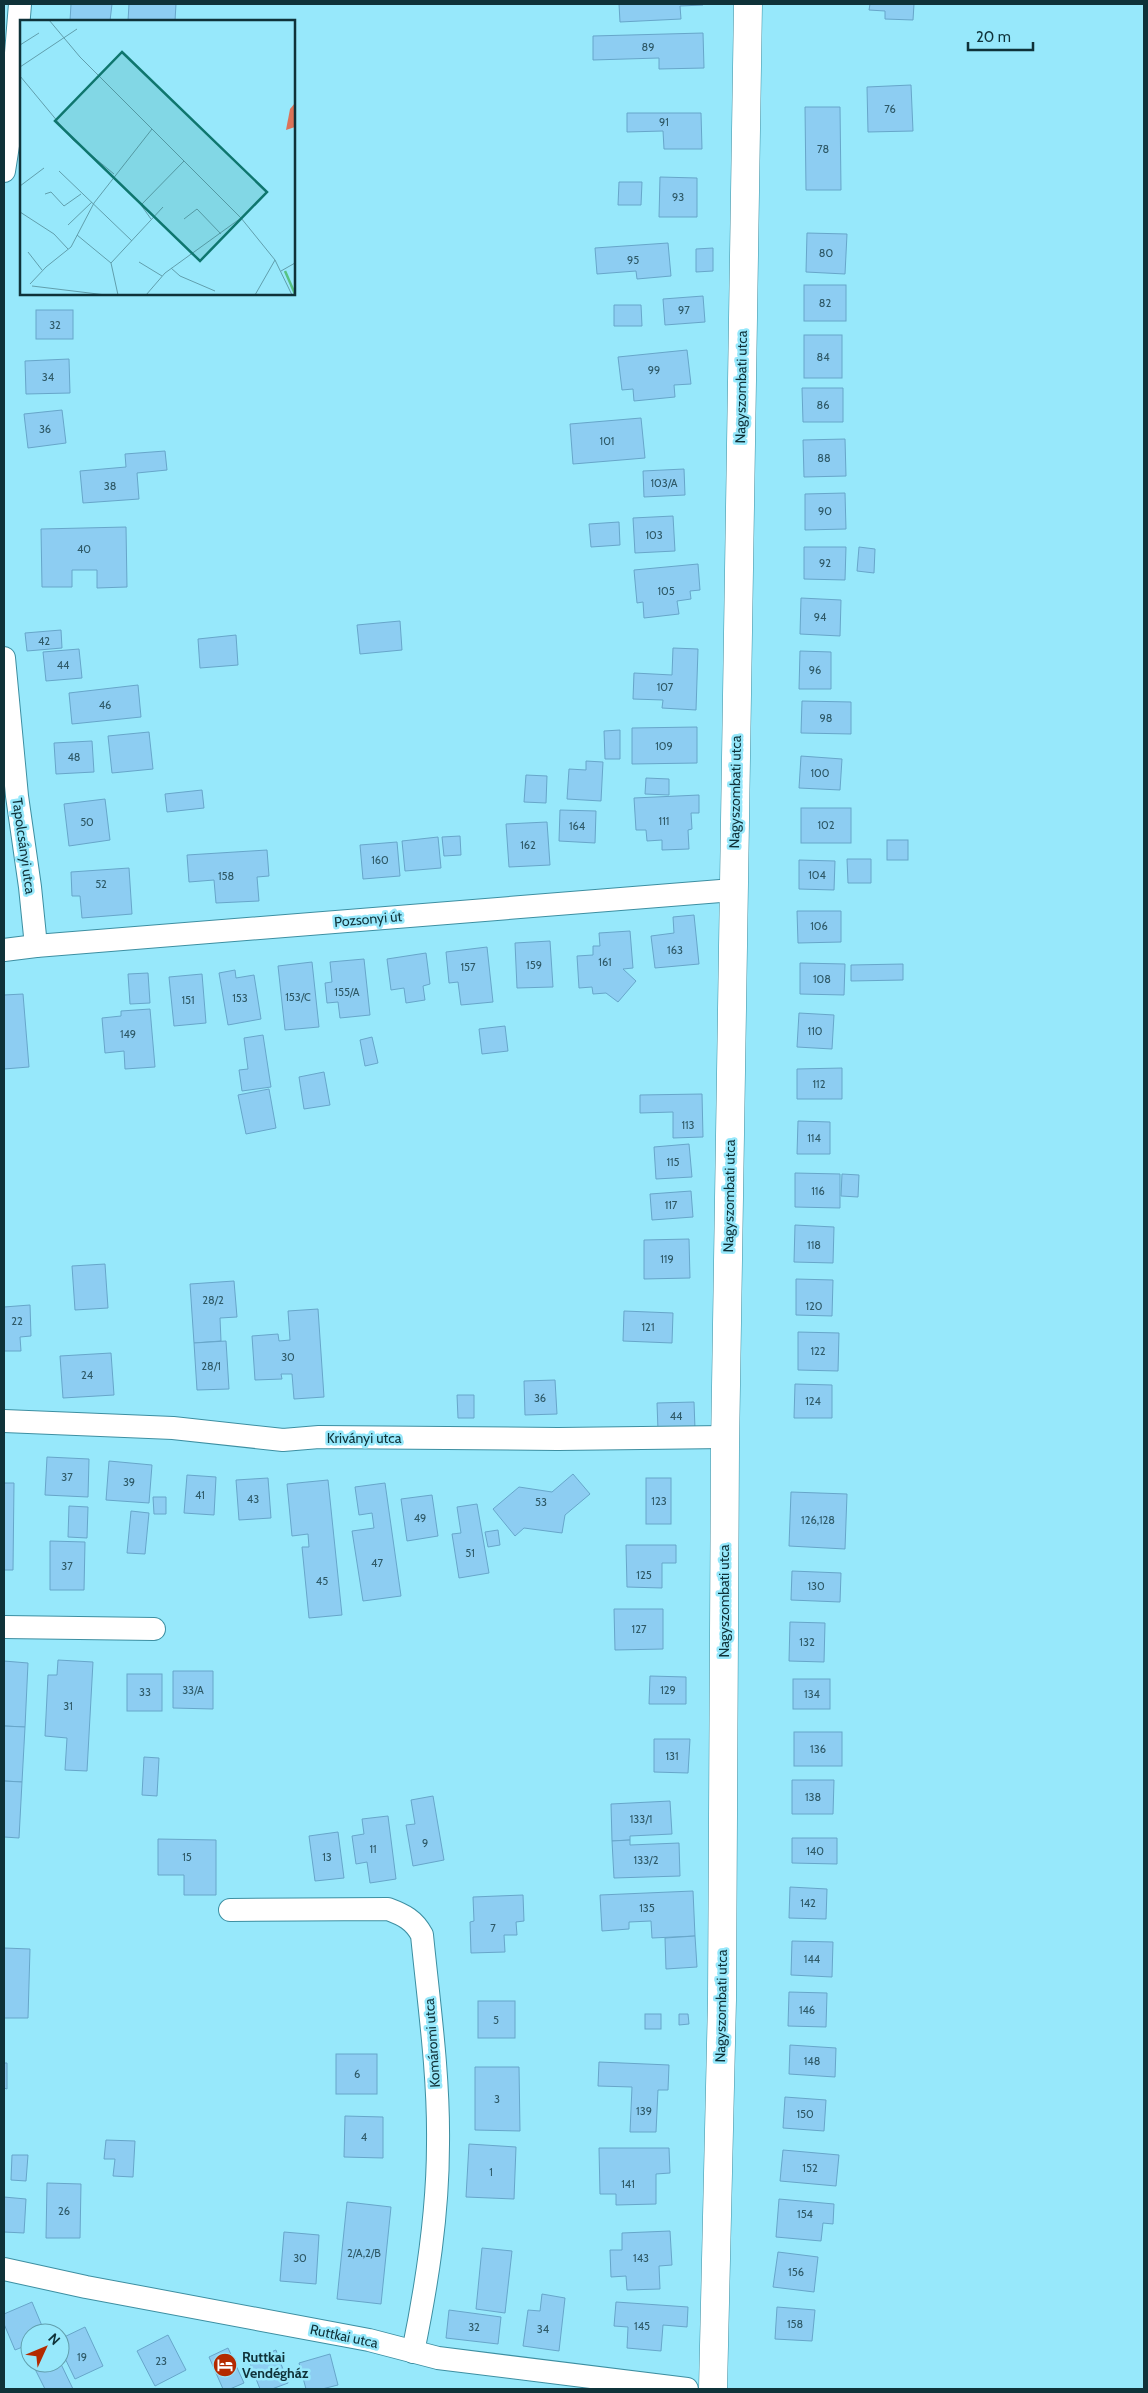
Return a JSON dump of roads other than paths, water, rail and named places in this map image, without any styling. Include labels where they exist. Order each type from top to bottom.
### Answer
[{"type":"street","points":[[4,171],[9,139],[20,4]]},
{"type":"street","name":"Nagyszombati utca","points":[[713,2389],[722,2010],[726,1437],[733,890],[748,4]]},
{"type":"street","name":"Tapolcsányi utca","points":[[4,658],[17,796],[36,946]]},
{"type":"street","name":"Pozsonyi út","points":[[4,950],[733,890]]},
{"type":"street","name":"Kriványi utca","points":[[4,1421],[173,1428],[283,1440],[319,1437],[726,1437]]},
{"type":"street","points":[[4,1627],[154,1629]]},
{"type":"street","name":"Komáromi utca","points":[[230,1910],[388,1910],[404,1916],[416,1924],[422,1935],[434,2054],[438,2144],[436,2207],[427,2278],[413,2352]]},
{"type":"street","name":"Ruttkai utca","points":[[4,2269],[86,2287],[369,2340],[438,2358],[687,2389]]},
{"type":"place","name":"Ruttkai Vendégház","points":[[225,2365]]}]
